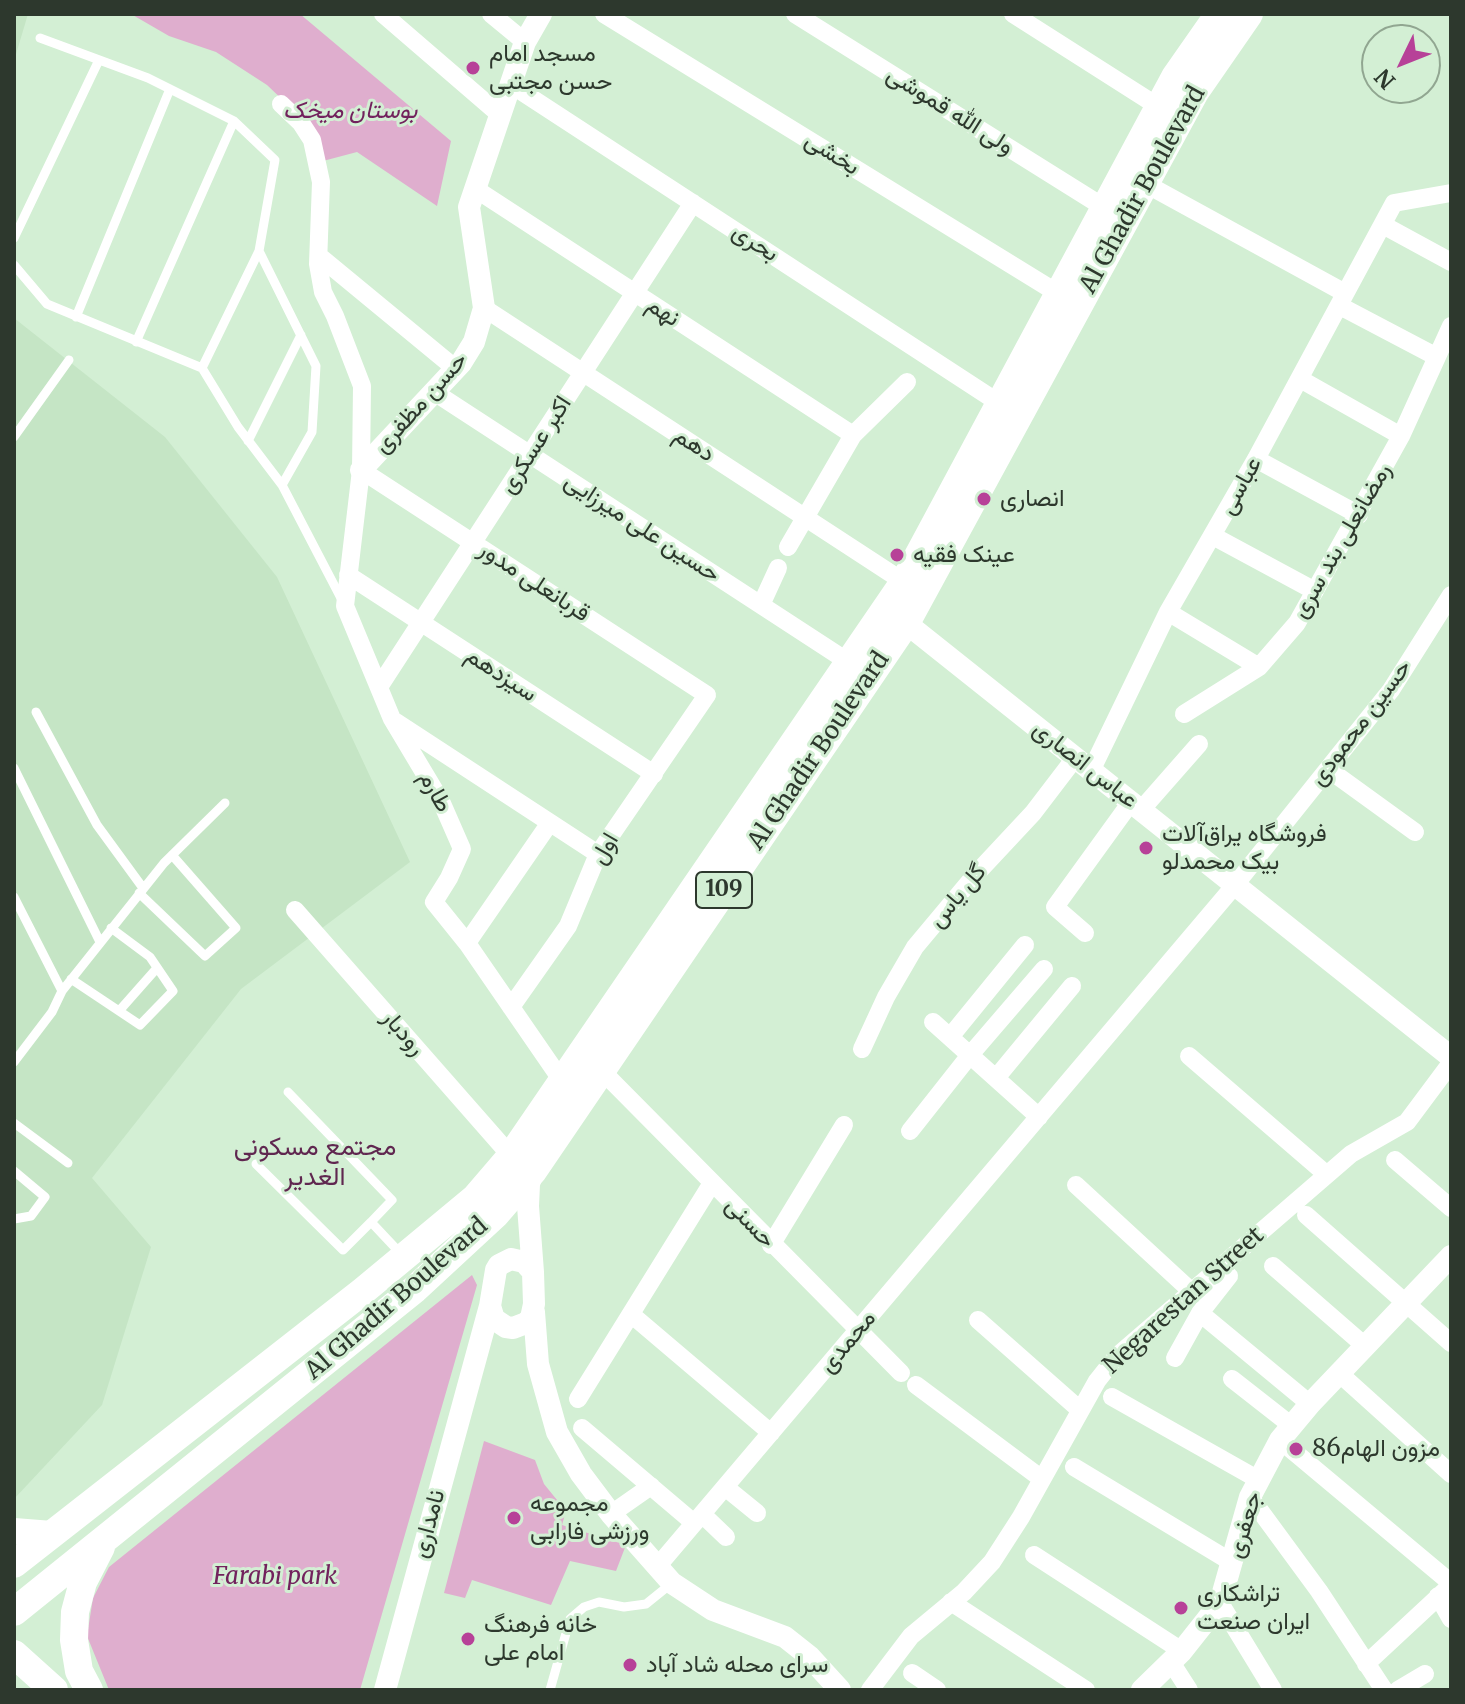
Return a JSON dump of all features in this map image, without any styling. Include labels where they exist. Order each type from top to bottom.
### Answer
[{"type":"main road","name":"Al Ghadir Boulevard","points":[[18,1602],[107,1536],[403,1299],[506,1204],[562,1081],[904,582],[1175,77],[1219,14]]},
{"type":"main road","name":"Al Ghadir Boulevard","points":[[14,1564],[522,1164],[601,1070],[906,623],[1195,92],[1249,14]]},
{"type":"main road","points":[[14,1531],[52,1534]]},
{"type":"main road","points":[[89,1690],[79,1671],[74,1640],[75,1612],[83,1582],[107,1536]]},
{"type":"main road","points":[[14,1654],[54,1690]]},
{"type":"street","points":[[383,14],[499,114]]},
{"type":"street","points":[[491,14],[525,42]]},
{"type":"street","name":"حسن مظفری","points":[[361,470],[456,369],[474,342],[484,308],[469,207],[525,42],[541,14]]},
{"type":"street","name":"بخشی","points":[[604,14],[1059,294]]},
{"type":"street","name":"ولی الله قموشی","points":[[795,14],[1105,208]]},
{"type":"street","points":[[1013,14],[1159,107]]},
{"type":"street","name":"بحری","points":[[510,84],[999,403]]},
{"type":"street","name":"طارم","points":[[281,104],[301,123],[312,140],[321,182],[319,256],[323,292],[362,386],[361,470],[345,606],[392,719],[441,801],[462,849],[434,902],[467,943],[562,1081]]},
{"type":"street","points":[[1146,184],[1437,357]]},
{"type":"street","name":"نهم","points":[[474,188],[853,435]]},
{"type":"street","name":"عباسی","points":[[1083,764],[1256,459],[1394,203],[1451,193]]},
{"type":"street","name":"اکبر عسکری","points":[[379,687],[693,203]]},
{"type":"street","points":[[1383,225],[1451,262]]},
{"type":"street","points":[[319,256],[456,369]]},
{"type":"street","name":"دهم","points":[[484,308],[904,582]]},
{"type":"street","name":"رمضانعلی بند سری","points":[[1184,714],[1259,667],[1297,623],[1401,436],[1451,326]]},
{"type":"street","points":[[1300,379],[1401,436]]},
{"type":"street","points":[[788,547],[853,435],[907,382]]},
{"type":"street","name":"حسین علی میرزایی","points":[[434,392],[850,663]]},
{"type":"street","points":[[1256,459],[1359,515]]},
{"type":"street","name":"قربانعلی مدور","points":[[361,470],[707,695]]},
{"type":"street","points":[[1213,536],[1315,591]]},
{"type":"street","points":[[761,605],[778,568]]},
{"type":"street","name":"سیزدهم","points":[[348,575],[654,774]]},
{"type":"street","name":"حسین محمودی","points":[[1235,885],[1391,690],[1451,595]]},
{"type":"street","points":[[1168,612],[1259,667]]},
{"type":"street","name":"عباس انصاری","points":[[906,623],[1451,1060]]},
{"type":"street","name":"اول","points":[[511,1007],[568,926],[598,854],[707,695]]},
{"type":"street","points":[[392,719],[598,854]]},
{"type":"street","points":[[1085,933],[1055,907],[1136,806],[1199,744]]},
{"type":"street","name":"گل یاس","points":[[862,1049],[886,997],[915,947],[976,874],[1083,764]]},
{"type":"street","points":[[1328,769],[1415,832]]},
{"type":"street","points":[[467,943],[549,824]]},
{"type":"street","name":"محمدی","points":[[665,1575],[698,1518],[1235,885]]},
{"type":"street","name":"رودبار","points":[[295,910],[522,1164]]},
{"type":"street","points":[[950,1037],[1025,945]]},
{"type":"street","points":[[910,1131],[1044,969]]},
{"type":"street","points":[[996,1078],[1072,986]]},
{"type":"street","points":[[933,1022],[1039,1117]]},
{"type":"street","points":[[1189,1056],[1326,1174]]},
{"type":"street","name":"Negarestan Street","points":[[870,1690],[911,1636],[992,1562],[1097,1381],[1116,1357],[1326,1174],[1351,1154],[1407,1122],[1451,1060]]},
{"type":"street","name":"حسنی","points":[[601,1070],[901,1373]]},
{"type":"street","points":[[771,1245],[844,1125]]},
{"type":"street","points":[[1395,1160],[1451,1208]]},
{"type":"street","points":[[522,1164],[529,1184],[538,1364],[557,1432],[581,1474],[611,1514],[665,1575],[713,1610],[785,1637],[809,1656],[840,1690]]},
{"type":"street","points":[[578,1399],[712,1183]]},
{"type":"street","points":[[1076,1185],[1191,1291]]},
{"type":"street","points":[[1306,1215],[1451,1343]]},
{"type":"street","points":[[462,1247],[476,1248],[496,1270]]},
{"type":"street","name":"جعفری","points":[[1142,1690],[1177,1656],[1220,1603],[1254,1488],[1286,1433],[1451,1256]]},
{"type":"street","points":[[533,1272],[524,1262],[511,1259],[499,1265],[490,1306],[494,1319],[513,1328],[538,1364]]},
{"type":"street","points":[[1273,1266],[1365,1346]]},
{"type":"street","points":[[1175,1358],[1200,1313],[1229,1276]]},
{"type":"street","name":"نامداری","points":[[385,1690],[490,1306]]},
{"type":"street","points":[[475,1358],[492,1341],[526,1323],[534,1312]]},
{"type":"street","points":[[1200,1313],[1310,1404]]},
{"type":"street","points":[[632,1315],[771,1433]]},
{"type":"street","points":[[978,1320],[1080,1410]]},
{"type":"street","points":[[1340,1374],[1451,1474]]},
{"type":"street","points":[[1232,1379],[1447,1588],[1451,1619]]},
{"type":"street","points":[[916,1385],[1042,1479]]},
{"type":"street","points":[[1112,1397],[1254,1488],[1384,1690]]},
{"type":"street","points":[[582,1428],[651,1486],[726,1537]]},
{"type":"street","points":[[1074,1467],[1233,1563]]},
{"type":"street","points":[[611,1514],[651,1486]]},
{"type":"street","points":[[725,1487],[757,1513]]},
{"type":"street","points":[[1034,1555],[1177,1656],[1189,1690]]},
{"type":"street","points":[[1366,1664],[1447,1588]]},
{"type":"street","points":[[951,1602],[1086,1690]]},
{"type":"street","points":[[1220,1603],[1273,1690]]},
{"type":"street","points":[[912,1673],[937,1690]]},
{"type":"street","points":[[1398,1690],[1425,1674]]},
{"type":"lane","points":[[40,38],[170,89],[234,121],[275,160],[259,251],[202,368]]},
{"type":"lane","points":[[14,238],[99,60]]},
{"type":"lane","points":[[76,317],[170,89]]},
{"type":"lane","points":[[136,342],[234,121]]},
{"type":"lane","points":[[259,251],[316,366],[312,432],[282,485]]},
{"type":"lane","points":[[14,265],[47,304],[202,368],[248,441],[282,485],[345,606]]},
{"type":"lane","points":[[248,441],[301,335]]},
{"type":"lane","points":[[14,437],[69,360]]},
{"type":"lane","points":[[36,712],[97,825],[141,891],[205,956],[236,928],[172,855]]},
{"type":"lane","points":[[14,768],[100,942]]},
{"type":"lane","points":[[14,1062],[52,1012],[62,991],[141,891],[172,855],[225,803]]},
{"type":"lane","points":[[14,897],[62,991]]},
{"type":"lane","points":[[71,979],[140,1025],[173,991],[150,957],[111,928]]},
{"type":"lane","points":[[119,1011],[157,968]]},
{"type":"lane","points":[[256,1164],[343,1250],[392,1200],[288,1092]]},
{"type":"lane","points":[[14,1123],[68,1163]]},
{"type":"lane","points":[[14,1171],[45,1197],[31,1216],[14,1219]]},
{"type":"lane","points":[[371,1222],[404,1257]]},
{"type":"lane","points":[[550,1690],[570,1619],[584,1607],[599,1602],[624,1607],[646,1604],[665,1575]]},
{"type":"shaded area","points":[[14,14],[28,14],[14,61]]},
{"type":"shaded area","points":[[14,318],[165,437],[277,577],[410,862],[241,989],[92,1178],[151,1247],[102,1405],[14,1499]]},
{"type":"green space","name":"بوستان میخک","points":[[131,14],[300,14],[451,141],[437,206],[357,152],[323,161],[310,126],[267,85],[216,52],[169,36]]},
{"type":"green space","name":"Farabi park","points":[[472,1275],[477,1285],[360,1690],[109,1690],[87,1636],[93,1598],[109,1567]]},
{"type":"green space","name":"مجموعه ورزشی فارابی","points":[[484,1441],[535,1460],[544,1484],[566,1511],[562,1525],[626,1545],[616,1571],[570,1561],[551,1605],[472,1580],[465,1598],[444,1593]]},
{"type":"place","name":"مسجد امام حسن مجتبی","points":[[473,68]]},
{"type":"place","name":"انصاری","points":[[984,499]]},
{"type":"place","name":"عینک فقیه","points":[[897,555]]},
{"type":"place","name":"فروشگاه یراق‌آلات بیک محمدلو","points":[[1146,848]]},
{"type":"place","name":"مزون الهام86","points":[[1296,1449]]},
{"type":"place","name":"مجموعه ورزشی فارابی","points":[[514,1518]]},
{"type":"place","name":"تراشکاری ایران صنعت","points":[[1181,1608]]},
{"type":"place","name":"خانه فرهنگ امام علی","points":[[468,1639]]},
{"type":"place","name":"سرای محله شاد آباد","points":[[630,1665]]},
{"type":"district","name":"مجتمع مسکونی الغدیر","points":[[315,1163]]}]
